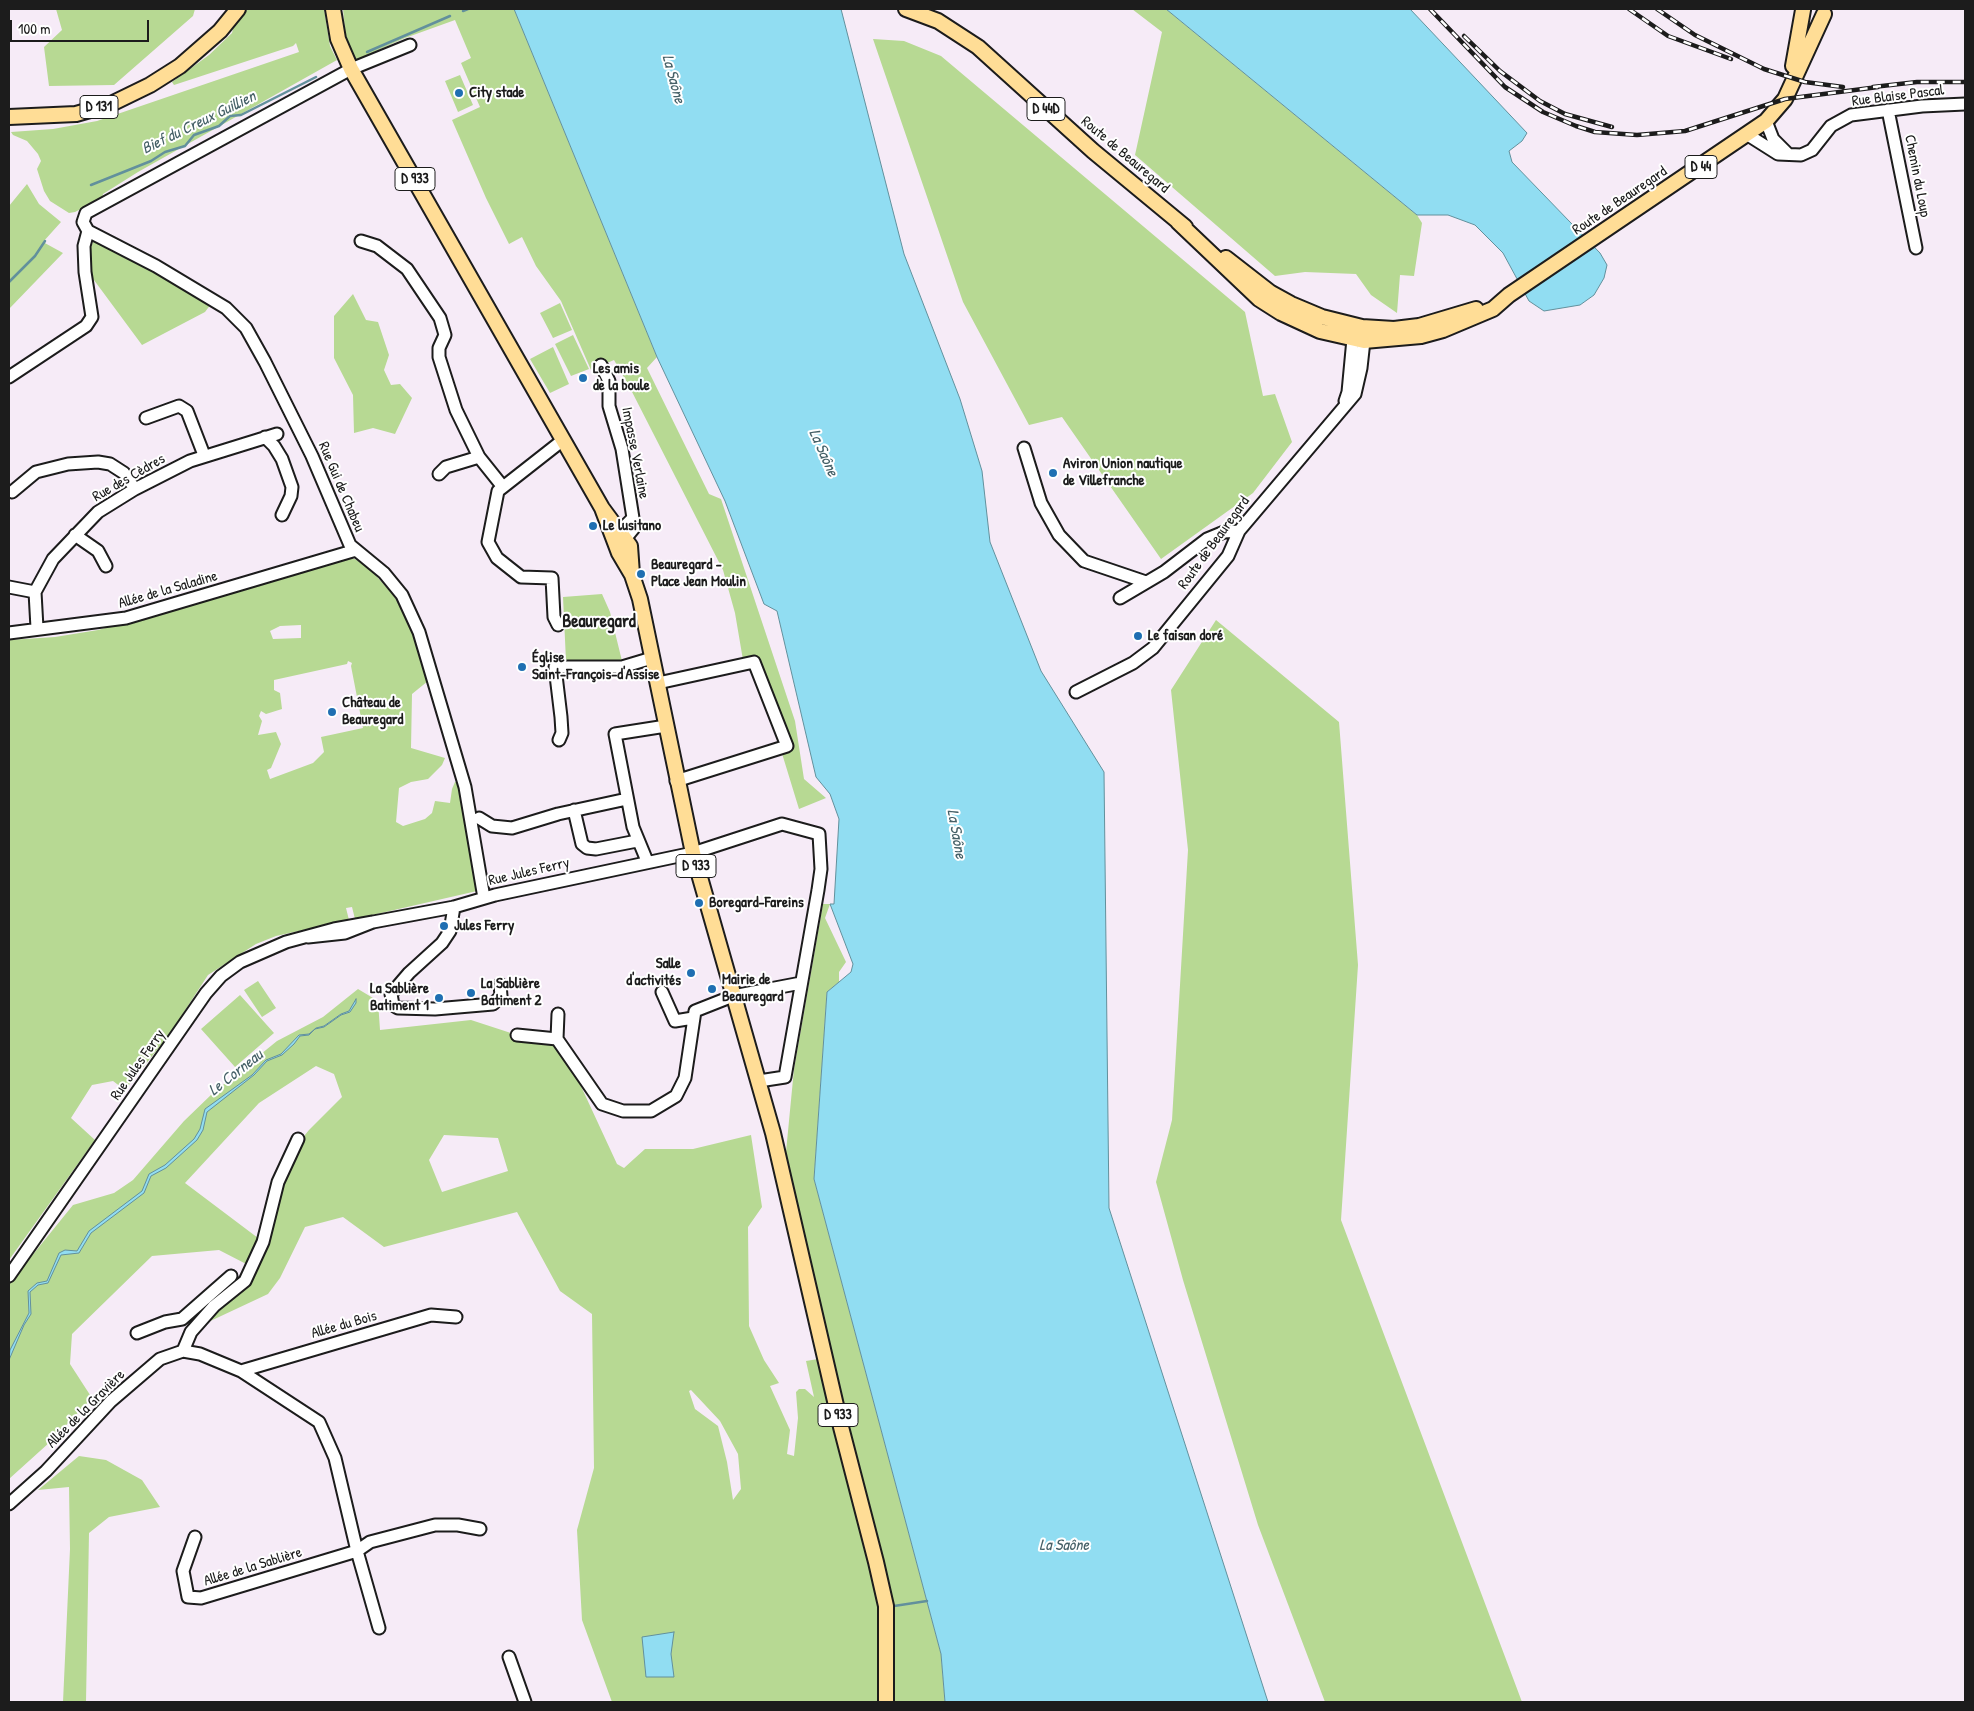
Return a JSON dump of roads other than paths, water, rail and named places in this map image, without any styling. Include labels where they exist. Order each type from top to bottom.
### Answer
[{"type":"main road","name":"D 131","points":[[180,66],[198,47],[228,9]]},
{"type":"main road","name":"D 131","points":[[9,117],[76,114],[111,104],[150,85],[180,66],[220,31],[238,9]]},
{"type":"main road","name":"D 933","points":[[333,9],[338,38],[351,69],[602,508],[620,538],[630,546],[632,575],[658,683],[676,780],[693,853],[759,1081],[886,1606],[886,1702]]},
{"type":"main road","name":"Route de Beauregard","points":[[906,9],[938,21],[978,47],[1093,151],[1178,222]]},
{"type":"main road","name":"Route de Beauregard","points":[[1789,90],[1803,9]]},
{"type":"main road","points":[[1803,9],[1813,15],[1828,12]]},
{"type":"main road","name":"Route de Beauregard","points":[[1358,340],[1412,338],[1443,330],[1492,308],[1508,295],[1748,135],[1777,111],[1828,12]]},
{"type":"main road","name":"D 44D","points":[[1178,222],[1279,298],[1322,317],[1362,326]]},
{"type":"main road","name":"D 44D","points":[[1178,222],[1259,299],[1281,313],[1320,330],[1358,340]]},
{"type":"main road","name":"Route de Beauregard","points":[[1362,326],[1394,329],[1419,326],[1475,309],[1508,295]]},
{"type":"main road","points":[[1358,340],[1362,326]]},
{"type":"street","points":[[9,377],[86,326],[92,316],[85,272],[84,246],[88,231],[83,226],[82,219],[86,212],[351,69],[410,45]]},
{"type":"street","name":"Rue Blaise Pascal","points":[[1748,135],[1778,154],[1801,155],[1812,150],[1831,126],[1846,116],[1888,110],[1965,104]]},
{"type":"street","name":"Chemin du Loup","points":[[1888,110],[1916,248]]},
{"type":"street","points":[[1766,121],[1773,139],[1789,154]]},
{"type":"street","name":"Rue Gui de Chabeu","points":[[88,231],[156,266],[224,307],[246,328],[266,362],[312,456],[353,547],[384,573],[402,596],[419,632],[460,770],[469,807],[484,898]]},
{"type":"street","points":[[361,241],[377,246],[407,269],[440,318],[445,335],[439,348],[439,356],[456,410],[479,457],[503,487]]},
{"type":"street","name":"Route de Beauregard","points":[[1076,692],[1133,663],[1153,648],[1228,556],[1239,532],[1341,412],[1348,392],[1358,340]]},
{"type":"street","name":"Impasse Verlaine","points":[[601,365],[609,381],[610,406],[622,449],[633,518],[634,528],[620,538]]},
{"type":"street","points":[[146,418],[179,406],[187,411],[204,455]]},
{"type":"street","name":"Rue des Cèdres","points":[[35,592],[53,558],[98,512],[135,489],[204,455],[277,434]]},
{"type":"street","points":[[265,438],[274,446],[282,459],[292,488],[291,496],[282,516]]},
{"type":"street","points":[[558,625],[554,617],[552,578],[521,576],[496,558],[488,542],[498,491],[563,440]]},
{"type":"street","points":[[1024,448],[1041,503],[1059,535],[1084,560],[1146,582]]},
{"type":"street","points":[[439,474],[446,467],[479,457]]},
{"type":"street","points":[[12,492],[36,472],[68,464],[98,462],[110,464],[124,473],[135,489]]},
{"type":"street","points":[[1120,598],[1164,572],[1207,539],[1224,532],[1239,532]]},
{"type":"street","points":[[75,535],[98,551],[106,566]]},
{"type":"street","name":"Allée de la Saladine","points":[[9,633],[37,628],[105,623],[126,618],[332,556],[344,555],[353,547]]},
{"type":"street","points":[[9,587],[35,592],[37,628]]},
{"type":"street","points":[[559,740],[562,733],[555,667],[618,667],[652,658]]},
{"type":"street","points":[[658,683],[754,662],[787,746],[676,780]]},
{"type":"street","points":[[648,861],[637,841],[627,800],[615,734],[666,726]]},
{"type":"street","points":[[480,818],[492,826],[512,828],[574,810],[627,800]]},
{"type":"street","points":[[574,810],[582,844],[587,848],[596,850],[637,841]]},
{"type":"street","name":"Rue Jules Ferry","points":[[9,1276],[206,993],[221,976],[262,951],[308,937],[345,933],[373,922],[454,907],[484,898],[648,861],[693,853],[782,824],[819,834],[821,869],[801,983]]},
{"type":"street","points":[[454,907],[450,931],[442,943],[409,973],[391,994],[393,1005],[398,1008],[435,1009],[493,1004],[501,996],[500,984]]},
{"type":"street","points":[[558,1014],[557,1039],[602,1104],[623,1111],[651,1111],[676,1096],[685,1078],[695,1011],[733,996],[801,983],[785,1077],[759,1081]]},
{"type":"street","points":[[662,992],[675,1022],[693,1018]]},
{"type":"street","points":[[517,1035],[557,1039]]},
{"type":"street","points":[[298,1139],[278,1182],[263,1242],[245,1282],[214,1306],[191,1332],[183,1351],[200,1354],[241,1371],[319,1422],[335,1458],[357,1551],[380,1628]]},
{"type":"street","points":[[137,1332],[165,1322],[182,1319],[231,1276]]},
{"type":"street","name":"Allée du Bois","points":[[241,1371],[431,1315],[456,1317]]},
{"type":"street","points":[[182,1319],[191,1332]]},
{"type":"street","name":"Allée de la Gravière","points":[[9,1504],[46,1471],[111,1401],[160,1359],[183,1351]]},
{"type":"street","points":[[357,1551],[370,1542],[435,1525],[458,1525],[480,1528]]},
{"type":"street","name":"Allée de la Sablière","points":[[195,1537],[183,1571],[188,1598],[201,1598],[357,1551]]},
{"type":"street","points":[[509,1657],[524,1702]]},
{"type":"water","name":"La Saône","points":[[514,9],[841,9],[904,254],[960,399],[982,471],[990,542],[1041,671],[1104,772],[1109,1208],[1268,1702],[945,1702],[941,1654],[814,1179],[827,992],[851,972],[853,964],[830,904],[834,904],[839,819],[830,794],[816,777],[777,611],[764,604],[725,501],[657,357]]},
{"type":"water","points":[[1166,9],[1410,9],[1527,133],[1522,141],[1509,151],[1512,162],[1600,253],[1607,265],[1604,278],[1594,295],[1580,305],[1544,311],[1529,301],[1503,253],[1475,225],[1448,215],[1417,215]]},
{"type":"water","points":[[356,999],[356,1003],[350,1012],[341,1015],[324,1027],[315,1029],[309,1035],[300,1036],[282,1055],[267,1061],[254,1075],[207,1112],[203,1130],[197,1140],[166,1168],[151,1176],[144,1193],[91,1233],[79,1253],[61,1255],[48,1283],[38,1285],[30,1292],[31,1314],[24,1325],[9,1360],[10,1350],[29,1313],[28,1291],[37,1283],[47,1281],[59,1253],[65,1250],[77,1251],[89,1231],[142,1191],[149,1174],[165,1165],[194,1139],[200,1129],[205,1109],[252,1075],[266,1060],[281,1054],[299,1035],[309,1034],[316,1028],[324,1026],[341,1014],[349,1011]]},
{"type":"water","points":[[674,1632],[671,1654],[674,1677],[646,1677],[642,1637]]},
{"type":"waterway","name":"Bief du Creux Guillien","points":[[463,11],[468,9]]},
{"type":"waterway","name":"Bief du Creux Guillien","points":[[367,52],[450,16]]},
{"type":"waterway","name":"Bief du Creux Guillien","points":[[91,185],[151,161],[165,152],[185,146],[194,135],[219,126],[230,116],[241,115],[316,77]]},
{"type":"waterway","name":"Bief du Creux Guillien","points":[[9,282],[35,256],[45,241]]},
{"type":"waterway","points":[[894,1606],[927,1601]]},
{"type":"railway","points":[[1430,9],[1505,87],[1543,112],[1595,132],[1637,135],[1685,131],[1785,99],[1878,87]]},
{"type":"railway","points":[[1629,9],[1668,36],[1731,59]]},
{"type":"railway","points":[[1657,9],[1695,35],[1764,69],[1805,82],[1843,87]]},
{"type":"railway","points":[[1464,36],[1500,71],[1540,101],[1565,114],[1612,127]]},
{"type":"railway","points":[[1873,87],[1917,82],[1965,82]]},
{"type":"place","name":"City stade","points":[[459,93]]},
{"type":"place","name":"Les amis de la boule","points":[[583,378]]},
{"type":"place","name":"Aviron Union nautique de Villefranche","points":[[1053,473]]},
{"type":"place","name":"Le lusitano","points":[[593,526]]},
{"type":"place","name":"Beauregard - Place Jean Moulin","points":[[641,574]]},
{"type":"place","name":"Le faisan doré","points":[[1138,636]]},
{"type":"place","name":"Église Saint-François-d'Assise","points":[[522,667]]},
{"type":"place","name":"Château de Beauregard","points":[[332,712]]},
{"type":"place","name":"Boregard-Fareins","points":[[699,903]]},
{"type":"place","name":"Jules Ferry","points":[[444,926]]},
{"type":"place","name":"Salle d'activités","points":[[691,973]]},
{"type":"place","name":"Mairie de Beauregard","points":[[712,989]]},
{"type":"place","name":"La Sablière Batiment 2","points":[[471,993]]},
{"type":"place","name":"La Sablière Batiment 1","points":[[439,998]]},
{"type":"district","name":"Beauregard","points":[[599,622]]},
{"type":"water label","name":"Le Corneau","points":[[236,1073]]}]
